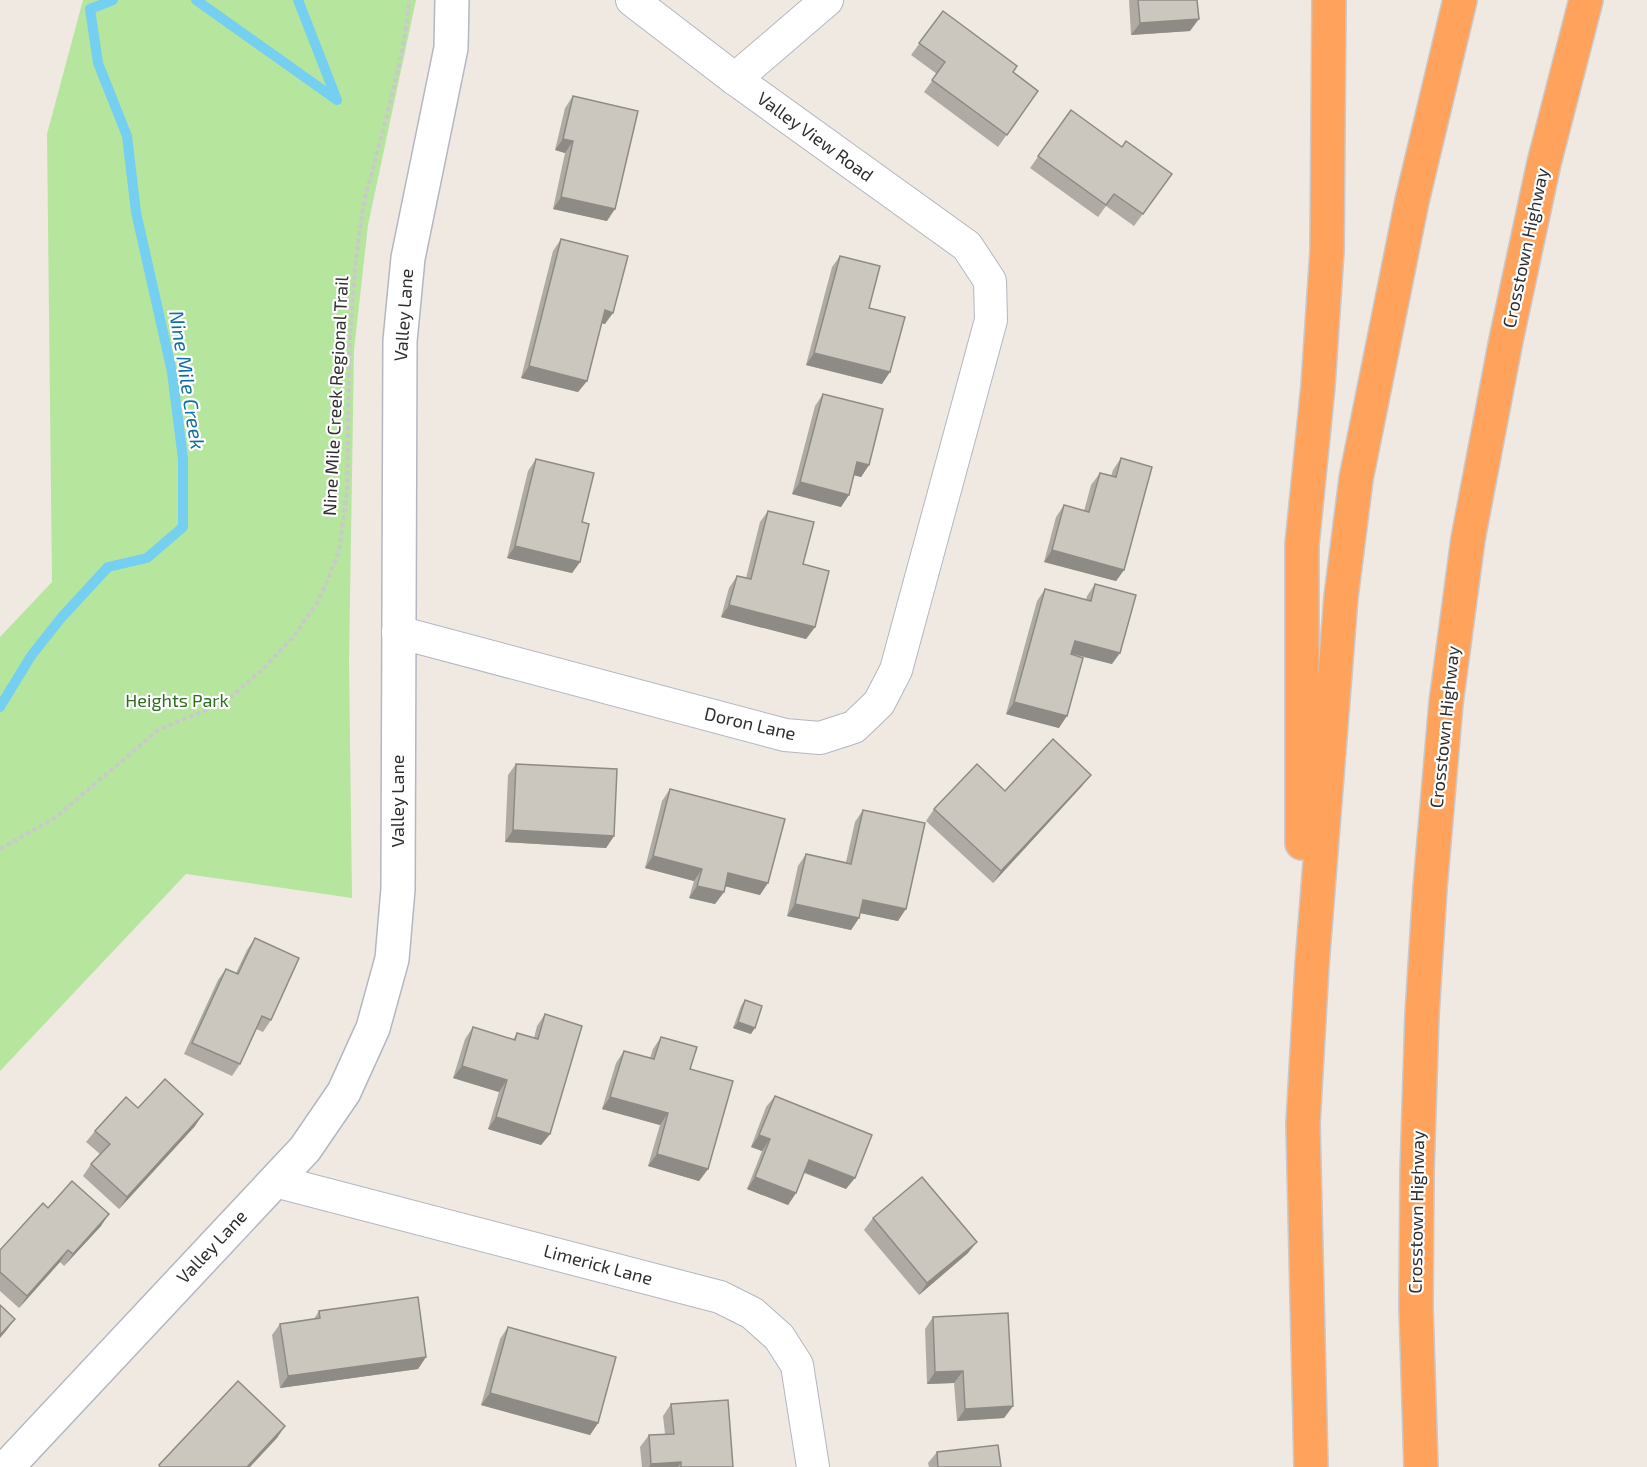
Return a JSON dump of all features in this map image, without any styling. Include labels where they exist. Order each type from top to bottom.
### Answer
[{"type":"highway","points":[[1311,1467],[1303,1124],[1302,545],[1318,386],[1327,251],[1329,0]]},
{"type":"highway","points":[[1303,1124],[1312,964],[1341,597],[1356,479],[1412,201],[1460,0]]},
{"type":"highway","name":"Crosstown Highway","points":[[1421,1467],[1416,1307],[1417,1161],[1422,1014],[1446,703],[1468,539],[1506,340],[1544,163],[1586,0]]},
{"type":"street","name":"Valley Lane","points":[[7,1467],[305,1149],[344,1092],[373,1028],[392,959],[398,889],[400,341],[408,258],[451,48],[452,0]]},
{"type":"street","name":"Valley View Road","points":[[632,0],[735,79],[967,246],[990,281]]},
{"type":"street","points":[[735,79],[826,0]]},
{"type":"street","name":"Doron Lane","points":[[398,632],[785,735],[820,738],[854,727],[879,703],[896,670],[991,320],[990,281]]},
{"type":"street","name":"Limerick Lane","points":[[274,1181],[720,1297],[752,1312],[779,1337],[797,1365],[813,1467]]},
{"type":"path","name":"Nine Mile Creek Regional Trail","points":[[0,849],[55,818],[158,730],[225,702],[262,670],[294,636],[317,603],[339,551],[345,514],[349,352],[363,208],[395,81],[406,28],[409,0]]},
{"type":"green space","name":"Heights Park","points":[[83,0],[416,0],[368,225],[354,350],[349,661],[352,898],[186,874],[0,1071],[0,637],[52,582],[47,134]]},
{"type":"building","points":[[1138,0],[1197,0],[1199,19],[1140,23]]},
{"type":"building","points":[[943,11],[1017,66],[1013,72],[1038,91],[1007,135],[932,80],[945,62],[919,43]]},
{"type":"building","points":[[573,96],[638,111],[615,209],[561,197],[573,141],[563,139]]},
{"type":"building","points":[[1071,110],[1122,147],[1126,141],[1172,174],[1143,214],[1114,194],[1106,205],[1038,156]]},
{"type":"building","points":[[561,239],[628,256],[613,313],[605,310],[587,381],[529,366]]},
{"type":"building","points":[[840,256],[880,266],[869,308],[905,317],[890,372],[814,353]]},
{"type":"building","points":[[823,394],[883,409],[869,465],[857,462],[849,495],[800,482]]},
{"type":"building","points":[[1121,458],[1152,467],[1124,570],[1052,550],[1064,505],[1089,512],[1100,473],[1116,477]]},
{"type":"building","points":[[536,459],[594,473],[582,522],[589,524],[580,562],[515,546]]},
{"type":"building","points":[[768,511],[814,522],[803,564],[829,571],[815,627],[729,605],[737,576],[751,579]]},
{"type":"building","points":[[1095,584],[1136,595],[1120,653],[1075,641],[1071,654],[1083,658],[1067,716],[1014,702],[1045,589],[1091,601]]},
{"type":"building","points":[[1053,739],[1091,775],[1001,871],[934,809],[977,764],[1005,791]]},
{"type":"building","points":[[516,764],[617,769],[614,836],[513,830]]},
{"type":"building","points":[[670,789],[785,819],[768,883],[728,873],[724,892],[697,886],[702,869],[653,856]]},
{"type":"building","points":[[863,810],[925,823],[906,909],[863,900],[859,918],[795,904],[806,854],[851,864]]},
{"type":"building","points":[[255,938],[299,958],[271,1020],[262,1016],[240,1064],[192,1043],[226,969],[238,974]]},
{"type":"building","points":[[745,1000],[762,1006],[755,1028],[738,1022]]},
{"type":"building","points":[[545,1014],[582,1026],[550,1134],[496,1117],[507,1080],[462,1066],[473,1027],[515,1040],[517,1033],[538,1039]]},
{"type":"building","points":[[661,1037],[697,1047],[690,1069],[733,1081],[708,1169],[657,1154],[668,1113],[610,1097],[624,1051],[654,1059]]},
{"type":"building","points":[[165,1079],[203,1114],[127,1197],[91,1164],[110,1144],[95,1131],[126,1097],[138,1108]]},
{"type":"building","points":[[775,1096],[872,1135],[855,1178],[809,1160],[796,1193],[755,1177],[770,1139],[759,1135]]},
{"type":"building","points":[[922,1177],[977,1242],[927,1283],[873,1218]]},
{"type":"building","points":[[72,1181],[109,1214],[73,1254],[68,1250],[27,1296],[0,1272],[0,1250],[43,1203],[48,1208]]},
{"type":"building","points":[[418,1297],[426,1357],[288,1376],[280,1324],[320,1318],[319,1311]]},
{"type":"building","points":[[0,1305],[15,1319],[0,1335]]},
{"type":"building","points":[[1008,1313],[1013,1406],[965,1409],[963,1371],[935,1372],[933,1317]]},
{"type":"building","points":[[508,1327],[616,1357],[598,1423],[490,1393]]},
{"type":"building","points":[[238,1381],[285,1426],[247,1467],[160,1467],[159,1465]]},
{"type":"building","points":[[728,1400],[733,1467],[681,1467],[681,1462],[651,1464],[649,1435],[674,1434],[671,1404]]},
{"type":"building","points":[[998,1445],[1001,1467],[938,1467],[937,1452]]},
{"type":"waterway","name":"Nine Mile Creek","points":[[0,707],[31,656],[61,618],[108,567],[147,558],[183,527],[183,459],[172,372],[136,212],[127,136],[98,63],[90,9],[113,0]]},
{"type":"waterway","name":"Nine Mile Creek","points":[[196,0],[337,100],[298,0]]}]
